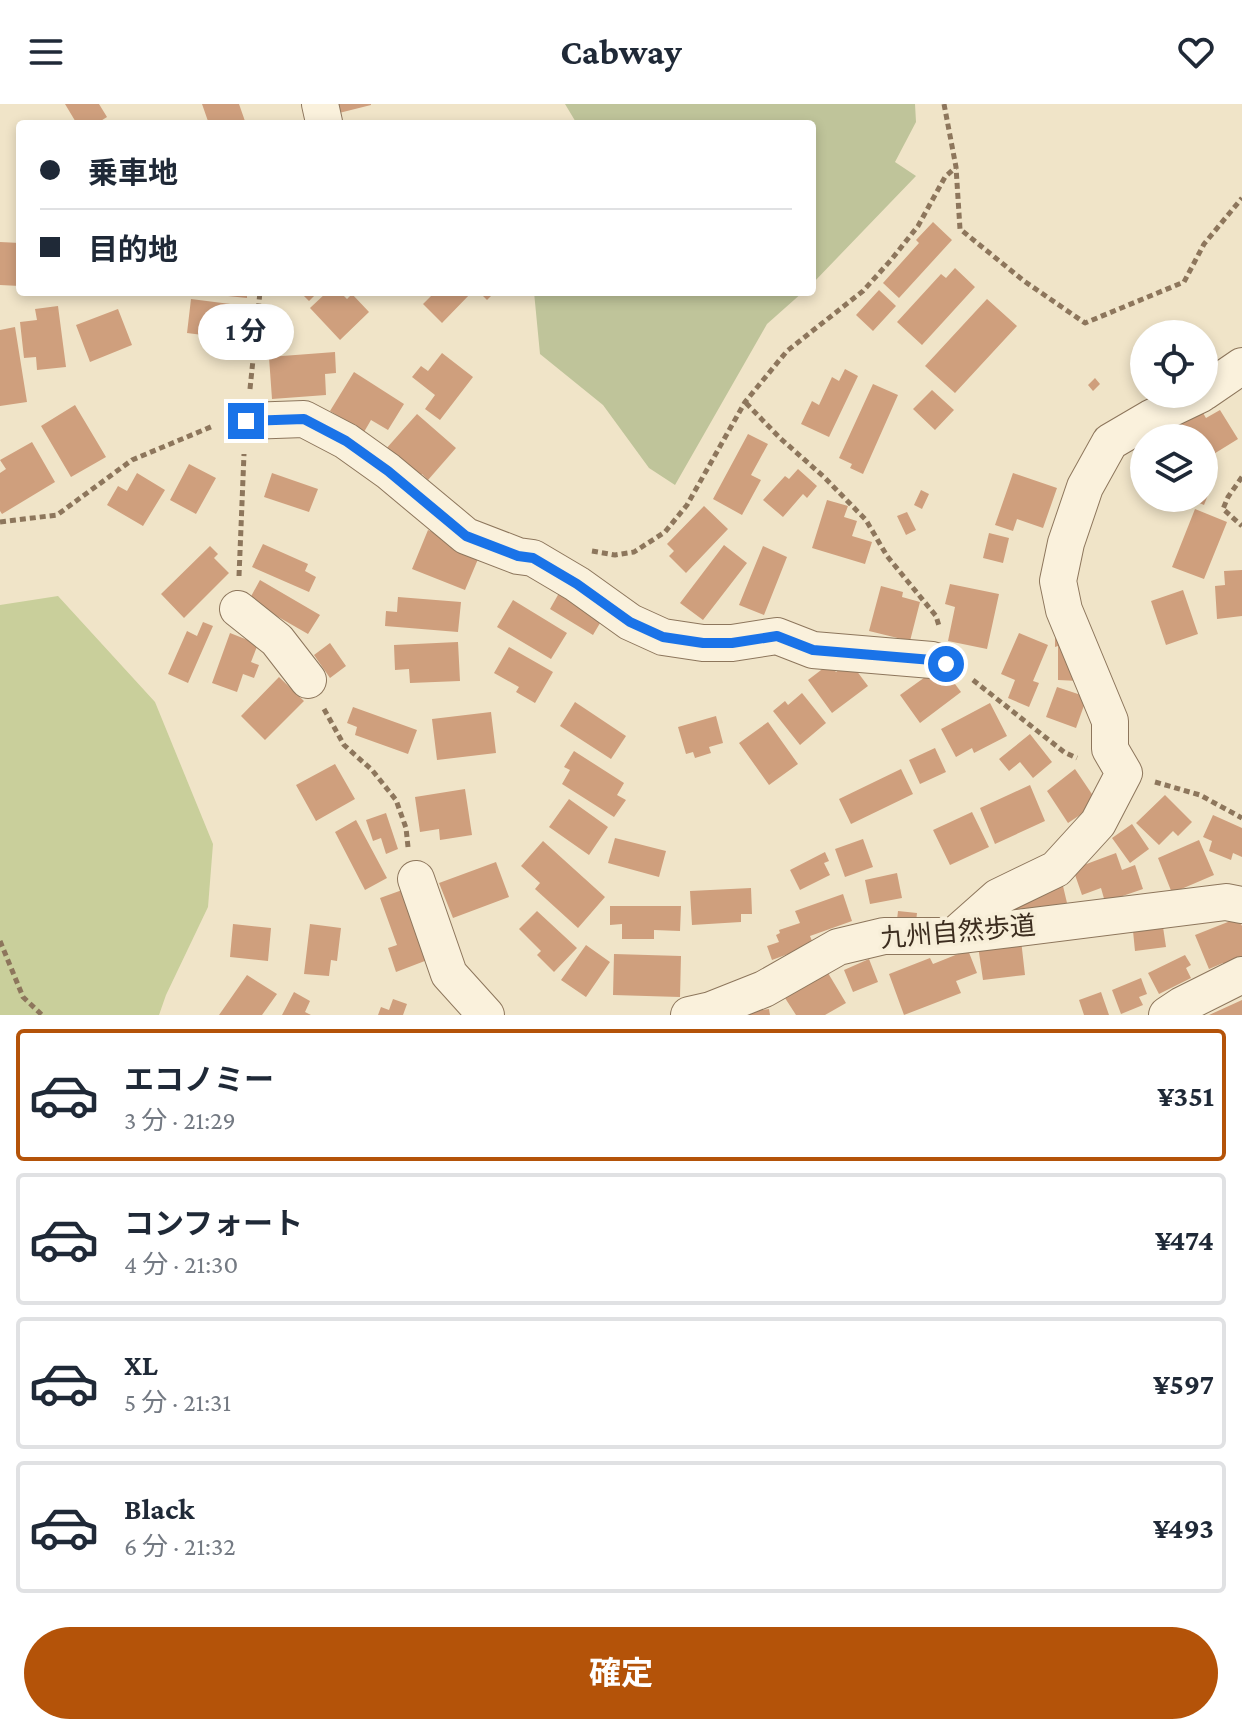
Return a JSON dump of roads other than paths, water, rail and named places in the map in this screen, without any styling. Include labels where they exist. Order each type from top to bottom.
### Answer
[{"type":"street","points":[[1218,382],[1242,366]]},
{"type":"street","points":[[954,936],[998,897],[1056,869],[1098,823],[1124,773],[1110,749],[1110,721],[1064,610],[1058,581],[1066,543],[1085,487],[1110,442],[1171,408]]},
{"type":"street","points":[[246,421],[304,419],[346,441],[388,471],[466,536],[518,556],[533,558],[577,584],[630,622],[663,637],[703,643],[732,643],[777,636],[813,650],[932,660],[946,664]]},
{"type":"street","points":[[238,609],[277,640],[308,680]]},
{"type":"street","points":[[416,879],[449,974],[486,1015]]},
{"type":"street","name":"九州自然歩道","points":[[689,1015],[711,1010],[764,989],[838,947],[884,936],[954,936],[1226,902],[1242,905]]},
{"type":"street","points":[[1167,1015],[1242,975]]}]
